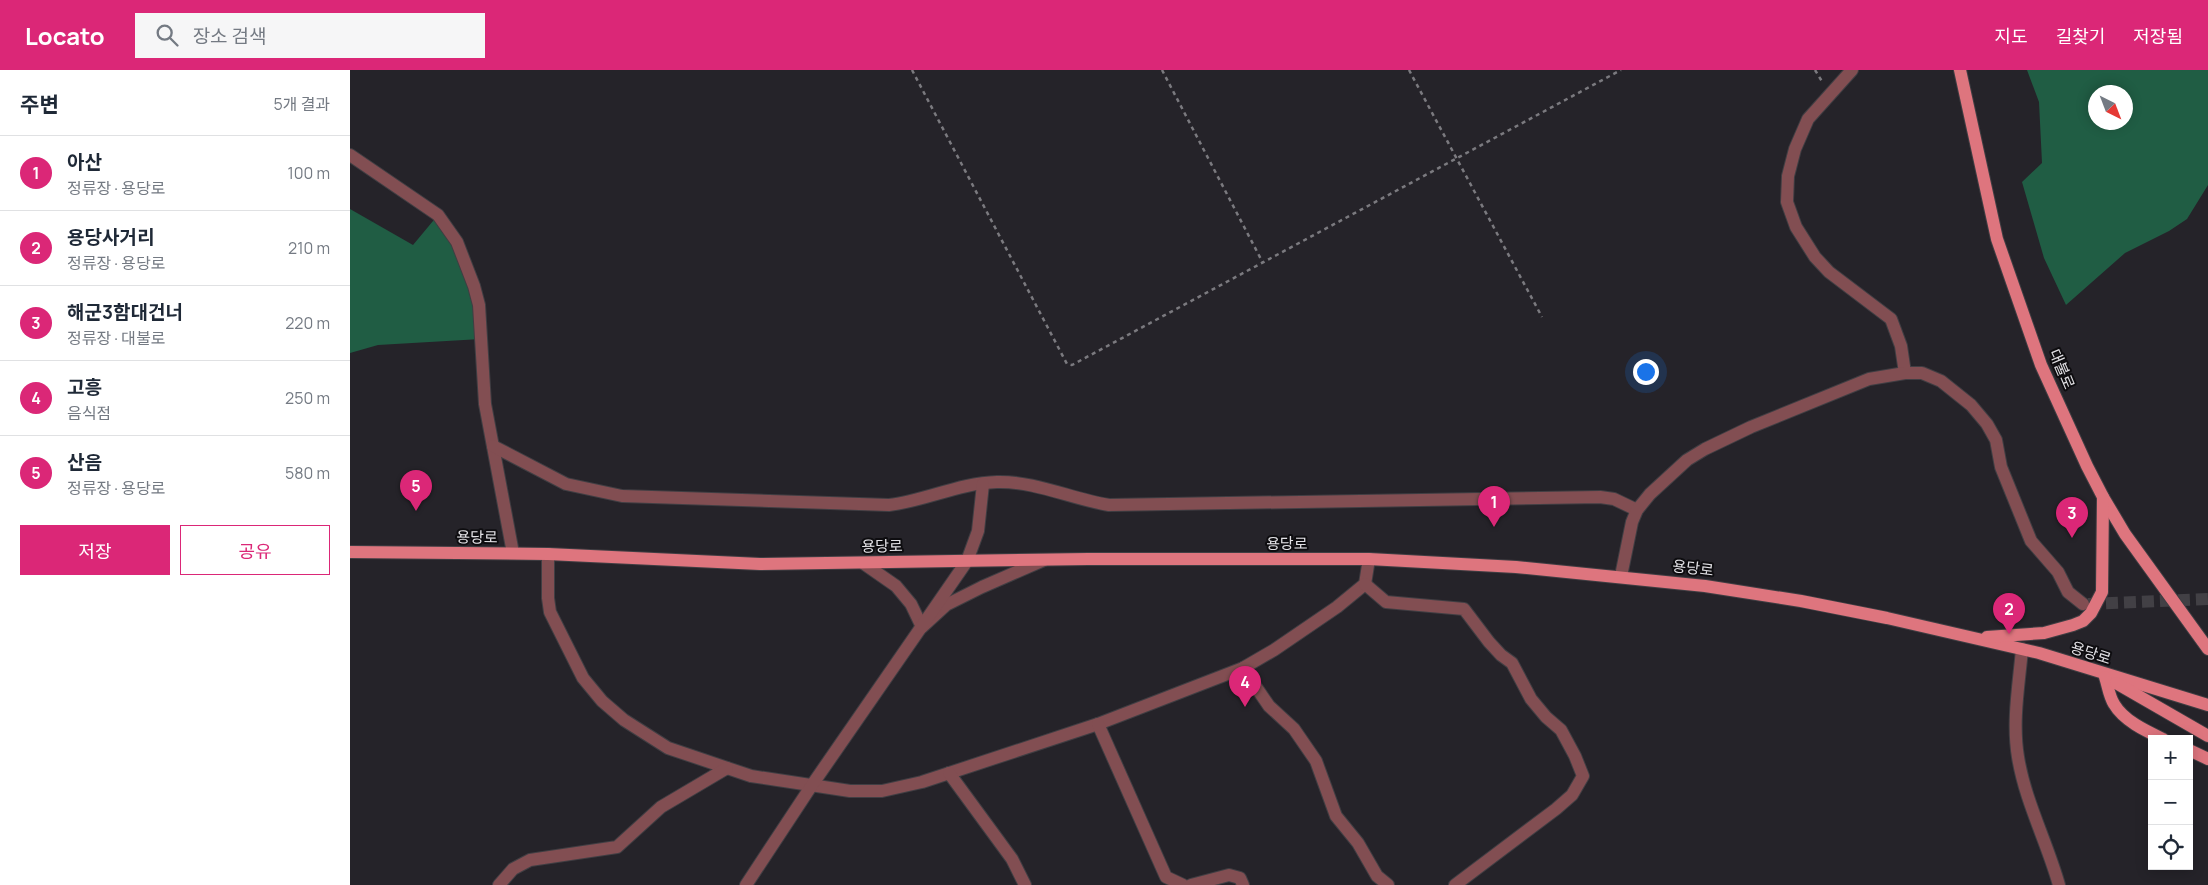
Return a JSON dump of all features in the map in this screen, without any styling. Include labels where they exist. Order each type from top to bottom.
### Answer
[{"type":"main road","name":"대불로","points":[[1960,70],[1997,239],[2042,365],[2086,466],[2103,497],[2125,534],[2208,649]]},
{"type":"main road","points":[[1975,638],[2044,633],[2083,621],[2091,613],[2102,592],[2103,497]]},
{"type":"main road","name":"용당로","points":[[350,552],[548,554],[760,564],[1044,560],[1369,559],[1516,567],[1621,576],[1705,586],[1801,601],[2022,649],[2208,705]]},
{"type":"main road","points":[[2101,674],[2208,736]]},
{"type":"main road","points":[[2101,674],[2112,701],[2117,708],[2135,724],[2156,735]]},
{"type":"main road","points":[[2193,752],[2208,759]]},
{"type":"street","points":[[1852,70],[1808,119],[1795,150],[1788,176],[1787,202],[1796,227],[1815,257],[1829,272],[1891,319],[1901,346],[1905,373]]},
{"type":"street","points":[[350,155],[438,215],[448,227],[462,252],[479,305],[485,404],[513,553]]},
{"type":"street","points":[[1621,576],[1632,522],[1637,510],[1650,494],[1674,471],[1705,449],[1751,427],[1869,379],[1905,373],[1922,373],[1941,381],[1971,405],[1987,424],[1996,440],[2002,467],[2031,540],[2058,572],[2068,592],[2083,604]]},
{"type":"street","points":[[493,446],[566,484],[622,496],[889,505],[900,504],[958,488],[996,482],[1024,483],[1085,501],[1109,505],[1600,497],[1614,499],[1637,510]]},
{"type":"street","points":[[746,885],[967,561],[978,531],[983,484]]},
{"type":"street","points":[[548,554],[548,598],[550,612],[583,678],[602,701],[624,720],[668,748],[751,776],[850,792],[882,791],[922,782],[1098,724],[1243,668],[1274,650],[1337,607],[1365,584],[1369,559]]},
{"type":"street","points":[[922,627],[946,606],[982,587],[1044,560]]},
{"type":"street","points":[[863,563],[896,586],[911,604],[922,627]]},
{"type":"street","points":[[1365,584],[1386,602],[1464,609],[1489,642],[1501,655],[1512,663],[1531,699],[1546,718],[1561,730],[1576,756],[1583,776],[1572,795],[1556,809],[1455,885]]},
{"type":"street","points":[[2022,649],[2016,713],[2018,755],[2028,798],[2059,885]]},
{"type":"street","points":[[1243,668],[1268,706],[1294,729],[1316,761],[1336,816],[1358,843],[1377,876],[1388,885]]},
{"type":"street","points":[[1098,724],[1166,877],[1184,885]]},
{"type":"street","points":[[499,885],[513,869],[530,860],[617,847],[661,807],[727,768]]},
{"type":"street","points":[[949,773],[1012,859],[1025,885]]},
{"type":"street","points":[[1191,885],[1229,875],[1240,878],[1243,885]]},
{"type":"path","points":[[912,70],[1067,364],[1072,365],[1620,70]]},
{"type":"path","points":[[1162,70],[1263,263]]},
{"type":"path","points":[[1409,70],[1542,317]]},
{"type":"green space","points":[[2027,70],[2208,70],[2208,185],[2187,219],[2169,231],[2125,253],[2066,305],[2044,258],[2022,182],[2042,163],[2039,102]]},
{"type":"green space","points":[[350,209],[413,245],[438,215],[462,252],[481,339],[378,345],[350,353]]},
{"type":"tunnel","points":[[2088,604],[2208,599]]},
{"type":"place","name":"산음","points":[[416,511]]},
{"type":"place","name":"아산","points":[[1494,527]]},
{"type":"place","name":"해군3함대건너","points":[[2072,538]]},
{"type":"place","name":"용당사거리","points":[[2009,634]]},
{"type":"place","name":"고흥","points":[[1245,707]]}]
